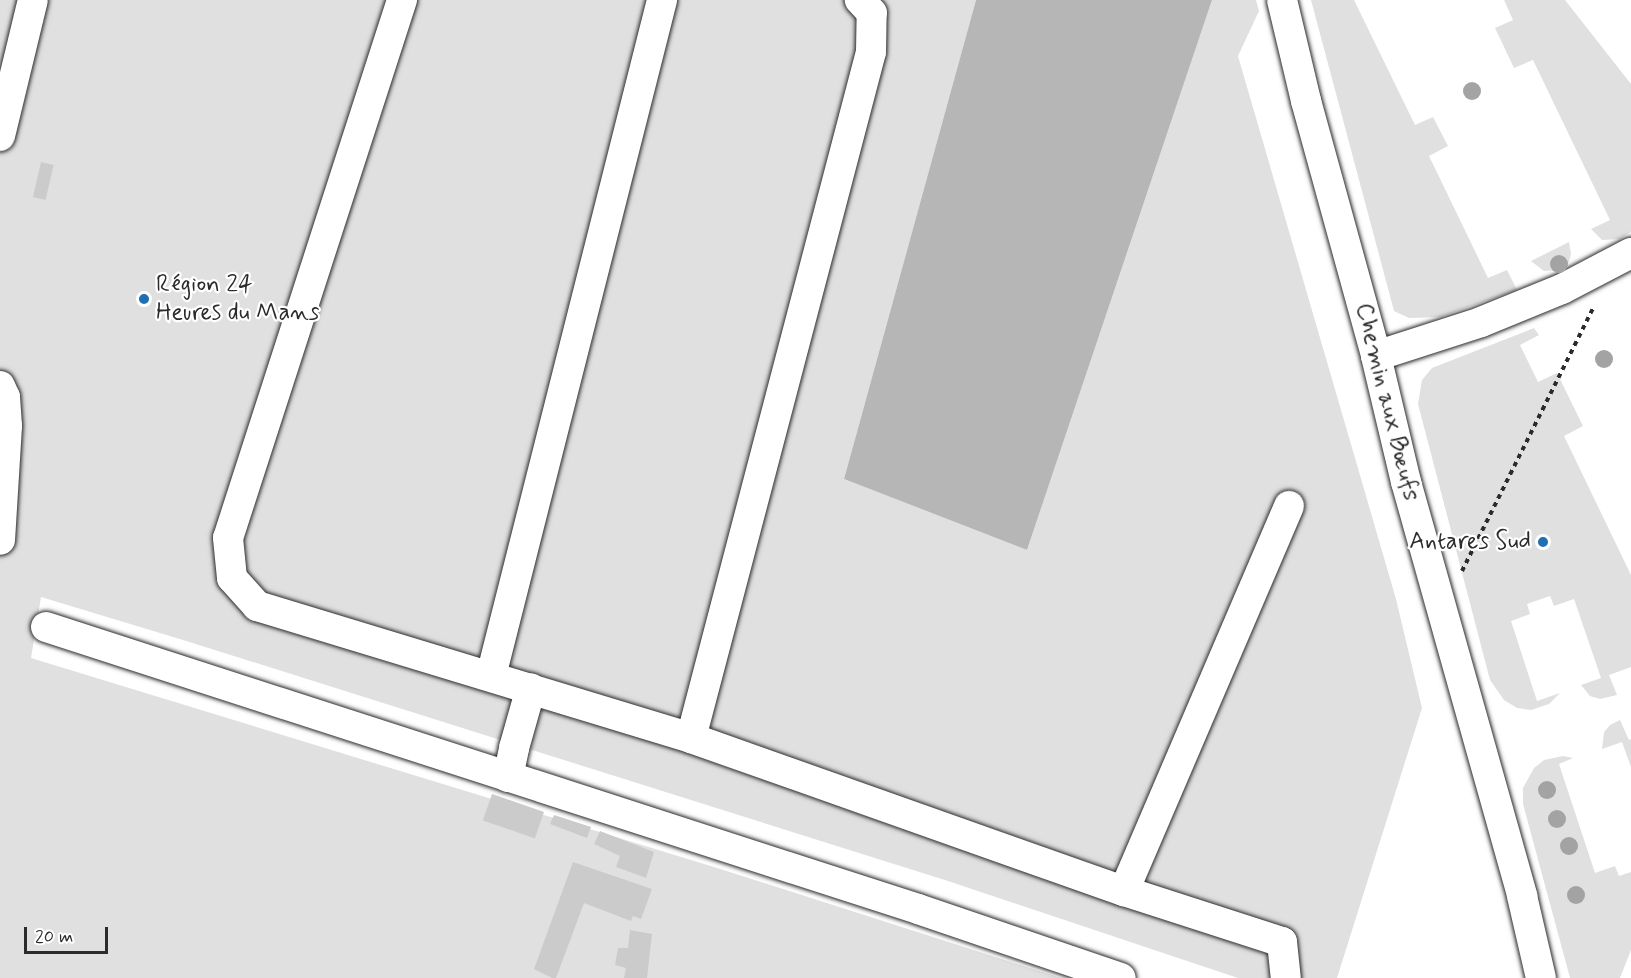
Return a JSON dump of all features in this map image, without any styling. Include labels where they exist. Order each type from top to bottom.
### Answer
[{"type":"street","points":[[0,136],[33,0]]},
{"type":"street","points":[[402,0],[228,538],[232,578],[257,606],[691,738],[1124,891],[1282,942],[1286,978]]},
{"type":"street","points":[[491,676],[662,0]]},
{"type":"street","points":[[691,738],[872,52],[872,13],[860,0]]},
{"type":"street","name":"Chemin aux Bœufs","points":[[1282,0],[1306,101],[1376,356],[1406,482],[1522,896],[1541,978]]},
{"type":"street","points":[[1376,356],[1481,322],[1562,289],[1631,253]]},
{"type":"street","points":[[0,386],[5,397],[7,426],[0,540]]},
{"type":"street","points":[[1124,891],[1289,506]]},
{"type":"street","points":[[46,627],[1121,978]]},
{"type":"street","points":[[508,777],[531,688]]},
{"type":"path","points":[[1443,610],[1596,302]]},
{"type":"shaded area","points":[[0,0],[976,0],[844,479],[1027,550],[1212,0],[1256,0],[1259,11],[1238,56],[1396,599],[1422,708],[1337,978],[1238,978],[948,881],[41,597],[31,658],[714,867],[1061,978],[0,978]]},
{"type":"shaded area","points":[[976,0],[1212,0],[1027,550],[844,479]]},
{"type":"shaded area","points":[[1311,0],[1354,0],[1415,125],[1433,117],[1448,146],[1429,156],[1488,278],[1507,270],[1517,290],[1440,317],[1409,318],[1394,311]]},
{"type":"shaded area","points":[[1504,0],[1565,0],[1631,84],[1631,232],[1619,239],[1602,240],[1591,229],[1610,220],[1533,60],[1514,68],[1495,28],[1513,20]]},
{"type":"shaded area","points":[[1569,242],[1571,254],[1569,262],[1559,270],[1544,271],[1531,261]]},
{"type":"shaded area","points":[[1534,328],[1539,335],[1520,345],[1538,382],[1557,373],[1583,426],[1564,436],[1631,575],[1631,667],[1609,675],[1617,695],[1600,699],[1590,696],[1581,685],[1601,678],[1574,599],[1554,606],[1550,596],[1527,604],[1530,614],[1511,621],[1537,701],[1560,693],[1549,704],[1531,710],[1517,708],[1504,700],[1490,680],[1418,404],[1422,380],[1432,368]]},
{"type":"shaded area","points":[[1620,720],[1629,740],[1631,739],[1631,767],[1622,742],[1602,749],[1604,732],[1610,725]]},
{"type":"shaded area","points":[[1563,756],[1573,758],[1559,764],[1595,873],[1615,866],[1619,876],[1631,872],[1631,950],[1620,978],[1570,978],[1523,804],[1523,788],[1534,768],[1544,760]]},
{"type":"building","points":[[41,162],[54,165],[46,200],[33,197]]},
{"type":"building","points":[[492,794],[544,812],[535,838],[483,820]]},
{"type":"building","points":[[554,815],[591,827],[587,838],[550,824]]},
{"type":"building","points":[[600,831],[654,852],[646,878],[616,867],[620,856],[594,844]]},
{"type":"building","points":[[573,862],[652,889],[641,919],[633,916],[631,921],[584,903],[556,978],[552,978],[534,969]]},
{"type":"building","points":[[630,930],[652,934],[647,978],[624,978],[626,968],[615,965],[618,948],[628,948]]},
{"type":"place","name":"Région 24 Heures du Mans","points":[[144,299]]},
{"type":"place","name":"Antares Sud","points":[[1543,542]]}]
